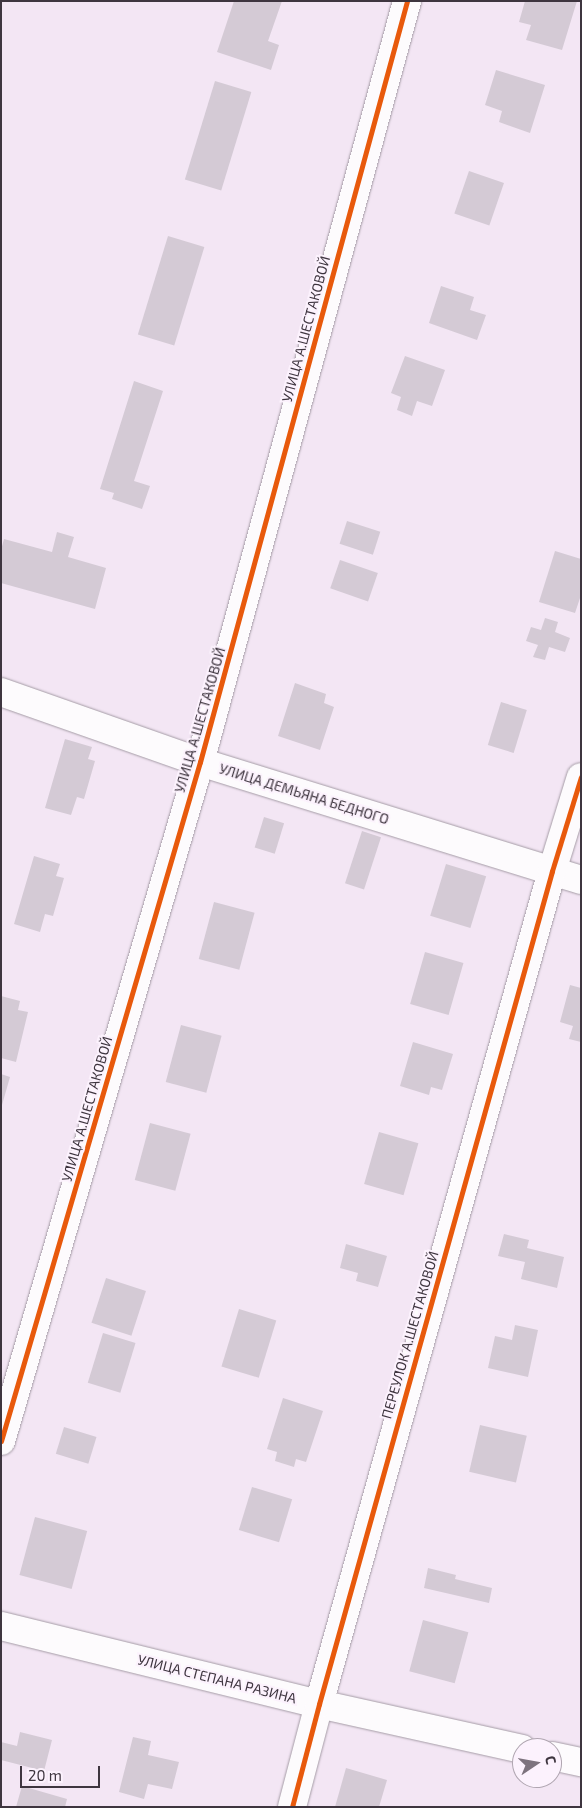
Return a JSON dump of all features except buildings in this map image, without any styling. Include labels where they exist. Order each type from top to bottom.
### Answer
[{"type":"street","name":"УЛИЦА А.ШЕСТАКОВОЙ","points":[[1,1441],[200,762],[407,1]]},
{"type":"street","name":"УЛИЦА ДЕМЬЯНА БЕДНОГО","points":[[1,692],[200,762],[581,880]]},
{"type":"street","name":"ПЕРЕУЛОК А.ШЕСТАКОВОЙ","points":[[292,1807],[319,1704],[552,871],[581,777]]},
{"type":"street","name":"УЛИЦА СТЕПАНА РАЗИНА","points":[[1,1626],[319,1704],[512,1747]]},
{"type":"street","points":[[562,1758],[581,1762]]},
{"type":"cycle path","points":[[1,1441],[200,762],[407,1]]},
{"type":"cycle path","points":[[292,1807],[319,1704],[552,871],[581,777]]}]
